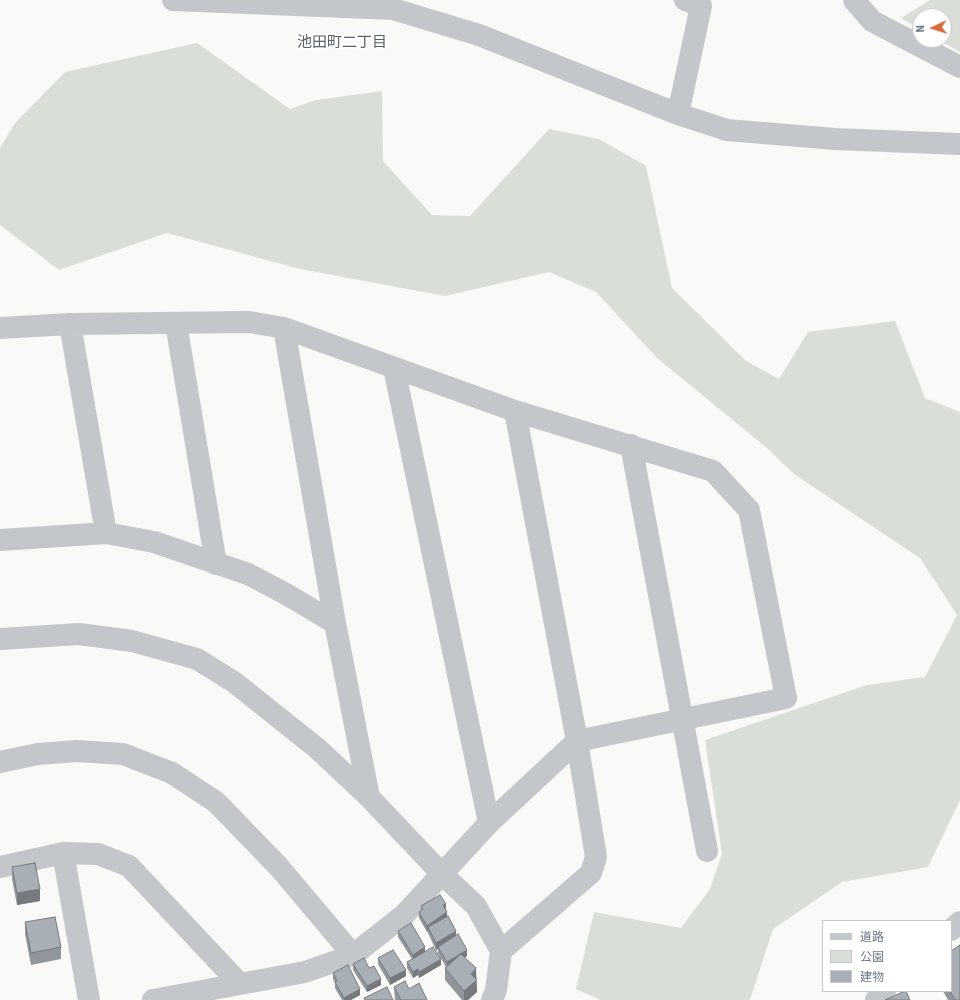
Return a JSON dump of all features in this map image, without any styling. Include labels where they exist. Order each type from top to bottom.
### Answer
[{"type":"street","points":[[173,0],[391,4],[479,35],[678,114],[727,130],[834,139],[960,144]]},
{"type":"street","points":[[678,114],[701,6],[685,0]]},
{"type":"street","points":[[854,0],[872,21],[960,67]]},
{"type":"street","points":[[0,328],[70,324],[249,322],[284,328],[515,411],[713,470],[749,510],[786,698],[577,741],[489,823],[441,873],[404,915],[353,954],[305,972],[153,1000]]},
{"type":"street","points":[[176,323],[216,564]]},
{"type":"street","points":[[70,324],[106,533]]},
{"type":"street","points":[[284,328],[335,623],[369,797]]},
{"type":"street","points":[[394,368],[489,823]]},
{"type":"street","points":[[501,951],[591,873],[596,857],[577,741],[515,411]]},
{"type":"street","points":[[631,445],[707,851]]},
{"type":"street","points":[[0,540],[106,533],[154,542],[248,574],[286,594],[335,623]]},
{"type":"street","points":[[0,639],[80,634],[132,641],[197,659],[234,682],[318,749],[369,797],[441,873],[476,906],[501,951],[496,990],[492,1000]]},
{"type":"street","points":[[0,762],[38,754],[77,751],[123,754],[172,773],[216,802],[279,867],[353,954]]},
{"type":"street","points":[[0,867],[63,853],[98,854],[129,866],[239,983]]},
{"type":"street","points":[[63,853],[88,1000]]},
{"type":"street","points":[[952,929],[960,922]]},
{"type":"street","points":[[876,1000],[884,992]]},
{"type":"green space","points":[[930,0],[960,0],[960,52],[952,47],[952,8],[917,8]]},
{"type":"green space","points":[[912,11],[912,24],[901,18]]},
{"type":"green space","points":[[197,43],[290,109],[316,100],[382,91],[383,161],[432,215],[470,216],[549,129],[599,139],[646,166],[672,288],[746,361],[779,379],[808,332],[895,321],[925,398],[960,412],[960,800],[928,867],[842,882],[773,929],[750,1000],[600,1000],[576,989],[594,912],[681,928],[710,889],[722,854],[705,740],[867,685],[925,677],[957,615],[920,558],[794,474],[767,448],[657,358],[596,292],[549,272],[445,296],[300,269],[167,233],[59,270],[0,225],[0,148],[15,123],[65,72]]},
{"type":"building","points":[[35,863],[40,889],[17,893],[12,867]]},
{"type":"building","points":[[440,895],[446,904],[443,905],[447,912],[427,926],[419,912],[423,909],[421,906]]},
{"type":"building","points":[[448,916],[456,931],[436,943],[428,927]]},
{"type":"building","points":[[55,917],[61,947],[31,953],[25,922]]},
{"type":"building","points":[[411,923],[425,947],[413,955],[398,931]]},
{"type":"building","points":[[458,934],[467,950],[447,962],[438,947]]},
{"type":"building","points":[[960,945],[960,1000],[955,1000],[951,992],[952,992],[952,950]]},
{"type":"building","points":[[433,947],[441,959],[419,972],[418,969],[413,972],[407,962]]},
{"type":"building","points":[[393,950],[406,970],[390,978],[378,958]]},
{"type":"building","points":[[461,954],[476,968],[471,974],[477,980],[464,991],[445,968]]},
{"type":"building","points":[[364,958],[369,968],[374,966],[381,979],[367,986],[353,964]]},
{"type":"building","points":[[348,965],[360,989],[344,998],[335,982],[337,981],[333,973]]},
{"type":"building","points":[[405,981],[409,989],[419,983],[427,1000],[401,1000],[394,987]]},
{"type":"building","points":[[387,987],[393,1000],[365,1000],[364,998]]},
{"type":"building","points":[[903,992],[906,992],[910,1000],[885,1000]]},
{"type":"district","name":"池田町二丁目","points":[[342,43]]}]
